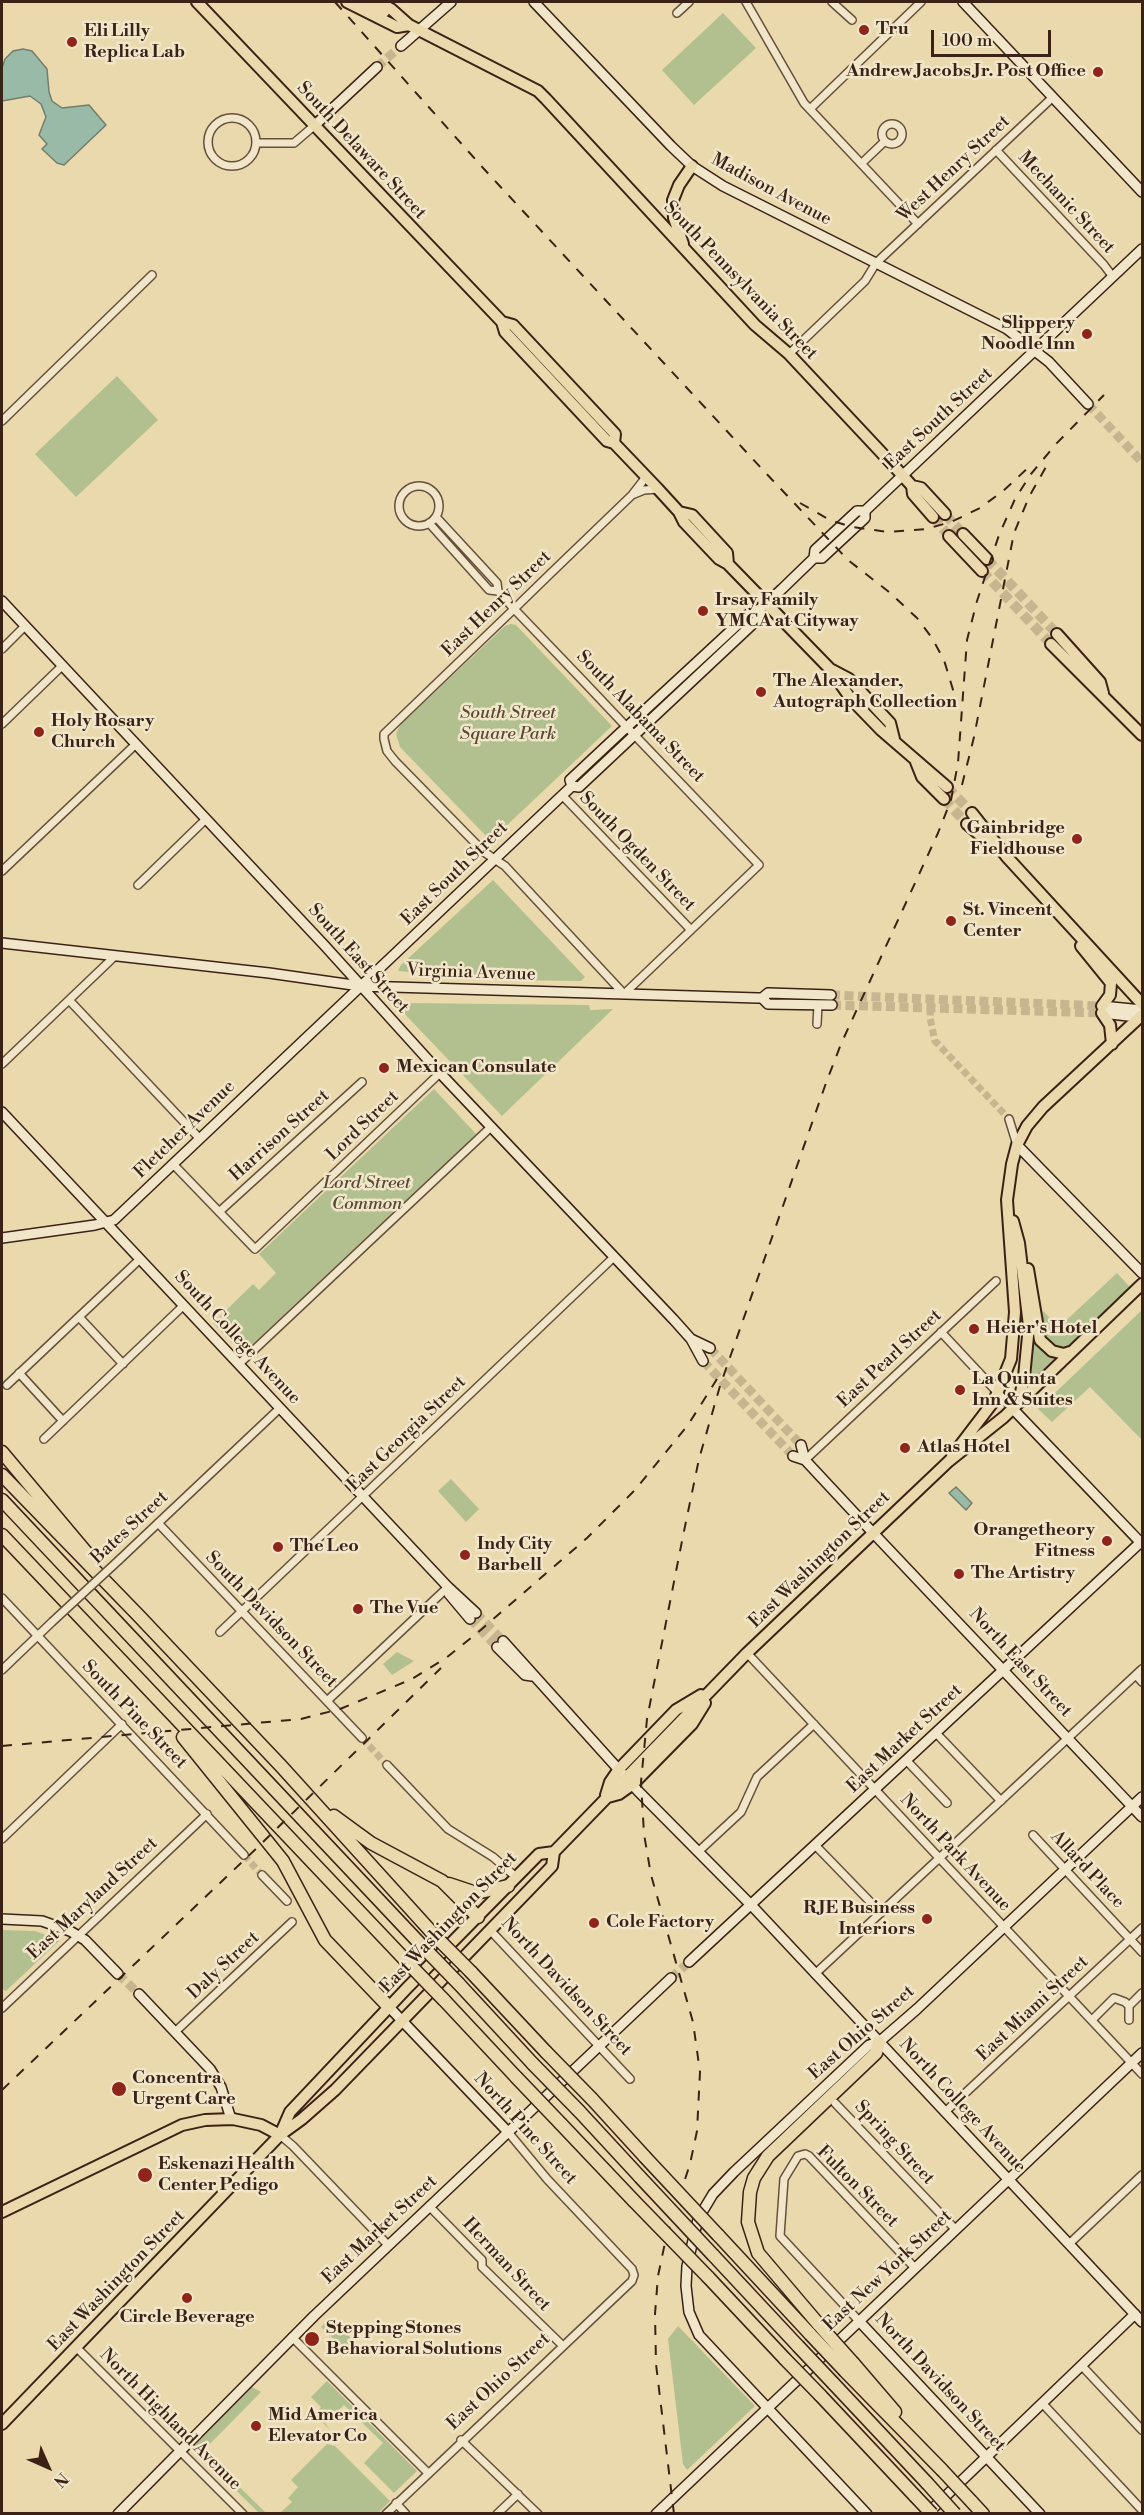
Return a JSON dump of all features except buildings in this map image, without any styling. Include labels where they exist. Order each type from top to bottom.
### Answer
[{"type":"highway","points":[[2,1452],[138,1615]]},
{"type":"highway","points":[[2,1476],[138,1615],[718,2235],[815,2330],[982,2514]]},
{"type":"highway","points":[[2,1500],[579,2111],[955,2514]]},
{"type":"highway","points":[[2,1535],[932,2514]]},
{"type":"highway","points":[[154,1697],[208,1770],[283,1861],[325,1940],[389,2007]]},
{"type":"highway","points":[[280,1766],[326,1809],[358,1834],[382,1850],[412,1863],[442,1881],[476,1893],[512,1882]]},
{"type":"highway","points":[[442,1881],[477,1917]]},
{"type":"highway","points":[[815,2330],[758,2253],[748,2222],[749,2197],[754,2178],[768,2156],[876,2053],[879,2042]]},
{"type":"main road","name":"South Delaware Street","points":[[196,2],[502,322],[505,332],[607,441],[614,443],[680,512],[684,522],[718,559],[728,564],[763,606],[830,669],[851,699],[881,730],[947,787]]},
{"type":"main road","points":[[347,2],[397,27],[409,25]]},
{"type":"main road","points":[[364,2],[389,14],[396,14]]},
{"type":"main road","points":[[379,2],[409,25],[420,30]]},
{"type":"main road","points":[[401,46],[451,2]]},
{"type":"main road","name":"Madison Avenue","points":[[534,2],[692,166],[723,186],[1000,324],[1035,350],[1088,404]]},
{"type":"main road","points":[[963,2],[1143,192]]},
{"type":"main road","name":"South Pennsylvania Street","points":[[420,30],[538,91],[755,325],[789,354],[903,475],[912,486],[913,494],[933,517]]},
{"type":"main road","points":[[315,125],[377,68]]},
{"type":"main road","points":[[686,250],[674,218],[673,200],[679,185],[692,166]]},
{"type":"main road","name":"East South Street","points":[[572,786],[570,780],[750,613],[763,606],[814,558],[815,550],[857,511],[865,511],[1143,249]]},
{"type":"main road","name":"South Pennsylvania Street","points":[[912,486],[921,488],[945,514]]},
{"type":"main road","points":[[963,534],[987,559]]},
{"type":"main road","points":[[949,536],[982,572]]},
{"type":"main road","name":"South East Street","points":[[2,601],[440,1073],[691,1339],[703,1361]]},
{"type":"main road","name":"East South Street","points":[[572,786],[579,787],[757,620],[763,606]]},
{"type":"main road","points":[[1054,639],[1093,689],[1103,693],[1143,735]]},
{"type":"main road","name":"South Delaware Street","points":[[916,762],[922,777],[944,799]]},
{"type":"main road","name":"East South Street","points":[[360,986],[572,786]]},
{"type":"main road","points":[[972,813],[1006,856],[1143,1004]]},
{"type":"main road","points":[[967,824],[1006,856]]},
{"type":"main road","points":[[1063,918],[1087,955],[1111,983],[1110,995],[1102,1010]]},
{"type":"main road","name":"Virginia Avenue","points":[[2,943],[269,973],[360,986],[762,998],[768,993],[831,995]]},
{"type":"main road","name":"Fletcher Avenue","points":[[2,1238],[114,1220],[360,986]]},
{"type":"main road","name":"Virginia Avenue","points":[[762,998],[768,1004],[832,1005]]},
{"type":"main road","points":[[1102,1010],[1128,1016],[1143,1012]]},
{"type":"main road","points":[[1102,1010],[1110,1025],[1112,1044]]},
{"type":"main road","points":[[998,1393],[1010,1365],[1015,1332],[1007,1200],[1017,1145],[1025,1129],[1043,1107],[1112,1044],[1143,1012]]},
{"type":"main road","name":"South College Avenue","points":[[2,1112],[448,1587],[449,1594],[473,1616]]},
{"type":"main road","points":[[1017,1145],[1143,1273]]},
{"type":"main road","points":[[1007,1200],[1019,1244],[1029,1326],[1023,1386],[1020,1399],[1012,1408],[1142,1542]]},
{"type":"main road","points":[[1019,1244],[1031,1283],[1040,1340],[1054,1352],[1070,1352]]},
{"type":"main road","name":"East Washington Street","points":[[2,2424],[280,2135],[329,2096],[552,1866],[554,1852],[606,1798],[610,1782],[626,1776],[692,1724],[716,1685],[747,1653],[949,1461],[972,1445],[1143,1284]]},
{"type":"main road","name":"South East Street","points":[[691,1339],[710,1348]]},
{"type":"main road","name":"East Washington Street","points":[[949,1461],[998,1393]]},
{"type":"main road","points":[[801,1445],[805,1460],[872,1533]]},
{"type":"main road","points":[[793,1456],[805,1460]]},
{"type":"main road","name":"North East Street","points":[[872,1533],[1143,1817]]},
{"type":"main road","name":"East Market Street","points":[[689,1962],[1142,1542]]},
{"type":"main road","points":[[500,1644],[525,1675],[532,1677],[626,1776]]},
{"type":"main road","name":"East Washington Street","points":[[606,1798],[620,1794],[626,1776],[676,1710],[716,1685]]},
{"type":"main road","name":"North College Avenue","points":[[626,1776],[635,1796],[673,1832],[683,1835],[699,1851],[1143,2322]]},
{"type":"main road","name":"East Ohio Street","points":[[767,2408],[699,2335],[689,2312],[687,2266],[696,2224],[704,2207],[724,2182],[869,2045],[879,2042],[1143,1797]]},
{"type":"main road","name":"East Washington Street","points":[[280,2135],[290,2112],[389,2007],[539,1854],[554,1852]]},
{"type":"main road","name":"North Davidson Street","points":[[477,1917],[490,1930]]},
{"type":"main road","points":[[2,1919],[42,1921],[79,1936],[118,1974]]},
{"type":"main road","name":"East Market Street","points":[[118,2514],[292,2337],[671,1978]]},
{"type":"main road","points":[[139,1994],[215,2075],[231,2119]]},
{"type":"main road","name":"North Pine Street","points":[[389,2007],[508,2132]]},
{"type":"main road","name":"East New York Street","points":[[656,2514],[1143,2053]]},
{"type":"main road","points":[[2,2212],[176,2127],[205,2120],[231,2119],[261,2125],[280,2135]]},
{"type":"main road","points":[[927,2514],[1135,2314]]},
{"type":"main road","name":"North Davidson Street","points":[[859,2321],[1040,2514]]},
{"type":"main road","points":[[767,2408],[867,2514]]},
{"type":"street","points":[[677,13],[689,2]]},
{"type":"street","points":[[746,2],[804,103],[918,224]]},
{"type":"street","points":[[832,2],[852,20]]},
{"type":"street","points":[[810,109],[921,2]]},
{"type":"street","name":"West Henry Street","points":[[876,263],[1053,97]]},
{"type":"street","points":[[233,118],[250,126],[256,143],[253,154],[248,160],[230,165],[220,162],[213,155],[209,140],[215,126],[224,120],[233,118]]},
{"type":"street","points":[[256,143],[294,143],[315,125]]},
{"type":"street","points":[[862,163],[885,141]]},
{"type":"street","name":"Mechanic Street","points":[[996,150],[1113,277]]},
{"type":"street","points":[[789,354],[865,281],[876,263]]},
{"type":"street","points":[[2,421],[152,275]]},
{"type":"street","name":"East Henry Street","points":[[494,859],[484,852],[395,761],[386,747],[384,734],[632,495],[646,477]]},
{"type":"street","points":[[418,486],[432,490],[439,502],[436,517],[429,523],[421,526],[413,525],[402,517],[399,504],[404,492],[418,486]]},
{"type":"street","points":[[632,495],[644,490],[658,489]]},
{"type":"street","name":"South Alabama Street","points":[[436,517],[497,583],[498,591],[514,609],[759,865],[691,930]]},
{"type":"street","name":"South Alabama Street","points":[[429,523],[489,590],[498,591]]},
{"type":"street","points":[[2,649],[25,626]]},
{"type":"street","points":[[2,724],[62,666]]},
{"type":"street","points":[[2,871],[136,744]]},
{"type":"street","name":"South Ogden Street","points":[[562,795],[691,930]]},
{"type":"street","points":[[138,885],[206,819]]},
{"type":"street","points":[[494,859],[505,866],[624,994],[691,930]]},
{"type":"street","points":[[2,1064],[115,956]]},
{"type":"street","points":[[69,1000],[200,1139]]},
{"type":"street","points":[[817,1024],[818,1005]]},
{"type":"street","name":"Lord Street","points":[[219,1212],[255,1250],[440,1073]]},
{"type":"street","name":"Harrison Street","points":[[219,1212],[362,1082]]},
{"type":"street","points":[[1009,1119],[1017,1145]]},
{"type":"street","points":[[239,1364],[491,1127]]},
{"type":"street","points":[[173,1164],[219,1212]]},
{"type":"street","name":"East Georgia Street","points":[[220,1632],[614,1257]]},
{"type":"street","points":[[7,1385],[140,1259]]},
{"type":"street","name":"East Pearl Street","points":[[805,1460],[996,1281]]},
{"type":"street","points":[[44,1439],[183,1306]]},
{"type":"street","points":[[79,1317],[123,1364]]},
{"type":"street","points":[[941,1332],[1012,1408]]},
{"type":"street","points":[[19,1373],[63,1421]]},
{"type":"street","name":"Bates Street","points":[[2,1670],[280,1408]]},
{"type":"street","name":"South Davidson Street","points":[[158,1523],[362,1738]]},
{"type":"street","points":[[327,1701],[448,1587]]},
{"type":"street","name":"South Pine Street","points":[[2,1598],[244,1855]]},
{"type":"street","name":"North Park Avenue","points":[[747,1653],[1143,2074]]},
{"type":"street","points":[[816,1974],[1143,1669]]},
{"type":"street","points":[[1136,1675],[1143,1682]]},
{"type":"street","points":[[2,1839],[122,1724]]},
{"type":"street","points":[[699,1851],[741,1812],[757,1777],[813,1724]]},
{"type":"street","points":[[936,1733],[1001,1802]]},
{"type":"street","points":[[906,1760],[947,1803]]},
{"type":"street","points":[[387,1765],[448,1829],[493,1857],[512,1882]]},
{"type":"street","name":"East Maryland Street","points":[[2,2006],[207,1814]]},
{"type":"street","name":"Allard Place","points":[[1033,1835],[1143,1952]]},
{"type":"street","points":[[815,1845],[881,1913]]},
{"type":"street","points":[[262,1875],[287,1901]]},
{"type":"street","name":"Daly Street","points":[[176,2031],[292,1922]]},
{"type":"street","name":"East Miami Street","points":[[945,2112],[1143,1928]]},
{"type":"street","name":"North Davidson Street","points":[[490,1930],[630,2079]]},
{"type":"street","points":[[1129,2006],[1143,1993]]},
{"type":"street","points":[[1092,2020],[1114,1998],[1129,2006],[1129,2020]]},
{"type":"street","name":"Spring Street","points":[[835,2103],[956,2230]]},
{"type":"street","name":"North Pine Street","points":[[508,2132],[547,2179],[632,2269],[634,2275]]},
{"type":"street","points":[[280,2135],[388,2245]]},
{"type":"street","name":"North Davidson Street","points":[[803,2154],[798,2156],[784,2179],[780,2236],[859,2321]]},
{"type":"street","name":"Fulton Street","points":[[803,2154],[809,2156],[915,2268]]},
{"type":"street","points":[[1069,2244],[1143,2175]]},
{"type":"street","name":"Herman Street","points":[[429,2206],[482,2260],[482,2267],[562,2345]]},
{"type":"street","name":"East Ohio Street","points":[[386,2514],[461,2440],[632,2281],[634,2275]]},
{"type":"street","points":[[292,2337],[428,2473]]},
{"type":"street","name":"North Highland Avenue","points":[[76,2347],[243,2514]]},
{"type":"street","points":[[1082,2366],[1143,2430]]},
{"type":"street","points":[[1043,2404],[1143,2510]]},
{"type":"street","points":[[461,2440],[538,2514]]},
{"type":"street","points":[[497,2514],[518,2494]]},
{"type":"street","points":[[396,2504],[406,2514]]},
{"type":"green space","points":[[723,13],[756,48],[694,105],[662,70]]},
{"type":"green space","points":[[117,376],[158,420],[76,497],[35,454]]},
{"type":"green space","name":"South Street Square Park","points":[[516,625],[612,726],[503,829],[489,839],[400,747],[396,734],[400,725],[505,626]]},
{"type":"green space","points":[[493,880],[585,977],[581,981],[508,980],[398,971],[401,965]]},
{"type":"green space","points":[[401,1003],[589,1005],[590,1010],[613,1009],[502,1116],[399,1008]]},
{"type":"green space","name":"Lord Street Common","points":[[434,1089],[476,1134],[244,1352],[238,1349],[213,1323],[253,1284],[259,1290],[276,1273],[259,1254]]},
{"type":"green space","points":[[1117,1273],[1130,1287],[1028,1384],[1033,1342],[1045,1334],[1042,1310],[1059,1327]]},
{"type":"green space","points":[[1142,1310],[1142,1440],[1090,1387],[1052,1422],[1038,1409]]},
{"type":"green space","points":[[451,1479],[479,1509],[466,1522],[438,1491]]},
{"type":"green space","points":[[397,1652],[414,1661],[392,1675],[383,1664]]},
{"type":"green space","points":[[2,1930],[35,1931],[60,1940],[6,1991],[2,1989]]},
{"type":"green space","points":[[330,2317],[353,2340],[344,2349],[321,2327]]},
{"type":"green space","points":[[678,2326],[755,2406],[687,2470],[683,2464],[668,2339]]},
{"type":"green space","points":[[327,2381],[417,2471],[394,2493],[364,2463],[383,2443],[344,2405],[325,2423],[330,2430],[314,2414],[321,2407],[311,2397]]},
{"type":"green space","points":[[252,2387],[261,2392],[203,2451],[266,2513],[259,2513],[192,2447]]},
{"type":"green space","points":[[327,2444],[335,2446],[390,2501],[378,2513],[280,2513],[292,2502],[288,2498],[298,2487],[291,2480]]},
{"type":"shaded area","points":[[23,49],[32,51],[47,69],[52,101],[62,108],[89,105],[106,125],[64,165],[57,163],[42,149],[47,144],[39,135],[46,117],[41,104],[30,96],[2,101],[2,68],[5,59],[13,51]]},
{"type":"shaded area","points":[[956,1487],[972,1503],[966,1510],[949,1493]]},
{"type":"tunnel","points":[[377,67],[401,46]]},
{"type":"tunnel","points":[[1088,404],[1142,462]]},
{"type":"tunnel","points":[[945,514],[963,534]]},
{"type":"tunnel","points":[[933,517],[949,536]]},
{"type":"tunnel","points":[[987,559],[1057,634]]},
{"type":"tunnel","points":[[982,571],[1051,644]]},
{"type":"tunnel","points":[[947,787],[972,813]]},
{"type":"tunnel","points":[[944,799],[967,824]]},
{"type":"tunnel","points":[[831,995],[1102,1006]]},
{"type":"tunnel","points":[[931,998],[930,1018],[935,1041],[1009,1119]]},
{"type":"tunnel","points":[[832,1005],[1102,1013]]},
{"type":"tunnel","points":[[710,1348],[801,1445]]},
{"type":"tunnel","points":[[703,1361],[793,1456]]},
{"type":"tunnel","points":[[476,1613],[503,1641]]},
{"type":"tunnel","points":[[470,1619],[497,1647]]},
{"type":"tunnel","points":[[362,1738],[387,1765]]},
{"type":"tunnel","points":[[244,1855],[262,1875]]},
{"type":"tunnel","points":[[671,1978],[689,1962]]},
{"type":"tunnel","points":[[118,1974],[139,1994]]},
{"type":"railway","points":[[335,2],[484,169],[762,469],[848,560],[889,592],[917,618],[932,638],[944,660],[957,703]]},
{"type":"railway","points":[[674,2514],[656,2364],[655,2314],[658,2276],[666,2238],[690,2164],[697,2131],[700,2072],[693,2022],[651,1875],[644,1834],[641,1782],[647,1719],[683,1536],[699,1459],[720,1386],[826,1083],[841,1044],[951,800],[958,763],[967,640],[977,601],[999,535],[1015,499],[1031,474],[1056,444],[1104,395]]},
{"type":"railway","points":[[962,785],[974,737],[1014,533],[1029,497],[1047,465]]},
{"type":"railway","points":[[800,503],[830,520],[852,527],[888,532],[926,529],[951,522],[980,508],[1029,467]]},
{"type":"railway","points":[[2,1746],[301,1719],[340,1709],[412,1679],[446,1658],[476,1634],[587,1538],[635,1490],[688,1425],[717,1379]]},
{"type":"railway","points":[[2,2090],[260,1845],[441,1668]]},
{"type":"place","name":"Tru","points":[[864,30]]},
{"type":"place","name":"Eli Lilly Replica Lab","points":[[72,42]]},
{"type":"place","name":"Andrew Jacobs Jr. Post Office","points":[[1098,72]]},
{"type":"place","name":"Slippery Noodle Inn","points":[[1087,334]]},
{"type":"place","name":"Irsay Family YMCA at Cityway","points":[[703,611]]},
{"type":"place","name":"The Alexander, Autograph Collection","points":[[761,692]]},
{"type":"place","name":"Holy Rosary Church","points":[[39,732]]},
{"type":"place","name":"Gainbridge Fieldhouse","points":[[1077,839]]},
{"type":"place","name":"St. Vincent Center","points":[[951,921]]},
{"type":"place","name":"Mexican Consulate","points":[[384,1068]]},
{"type":"place","name":"Heier's Hotel","points":[[974,1329]]},
{"type":"place","name":"La Quinta Inn & Suites","points":[[960,1390]]},
{"type":"place","name":"Atlas Hotel","points":[[905,1448]]},
{"type":"place","name":"Orangetheory Fitness","points":[[1107,1541]]},
{"type":"place","name":"The Leo","points":[[278,1547]]},
{"type":"place","name":"Indy City Barbell","points":[[465,1555]]},
{"type":"place","name":"The Artistry","points":[[959,1574]]},
{"type":"place","name":"The Vue","points":[[358,1609]]},
{"type":"place","name":"RJE Business Interiors","points":[[927,1919]]},
{"type":"place","name":"Cole Factory","points":[[594,1923]]},
{"type":"place","name":"Concentra Urgent Care","points":[[119,2089]]},
{"type":"place","name":"Eskenazi Health Center Pedigo","points":[[145,2175]]},
{"type":"place","name":"Circle Beverage","points":[[187,2298]]},
{"type":"place","name":"Stepping Stones Behavioral Solutions","points":[[312,2339]]},
{"type":"place","name":"Mid America Elevator Co","points":[[256,2426]]}]
